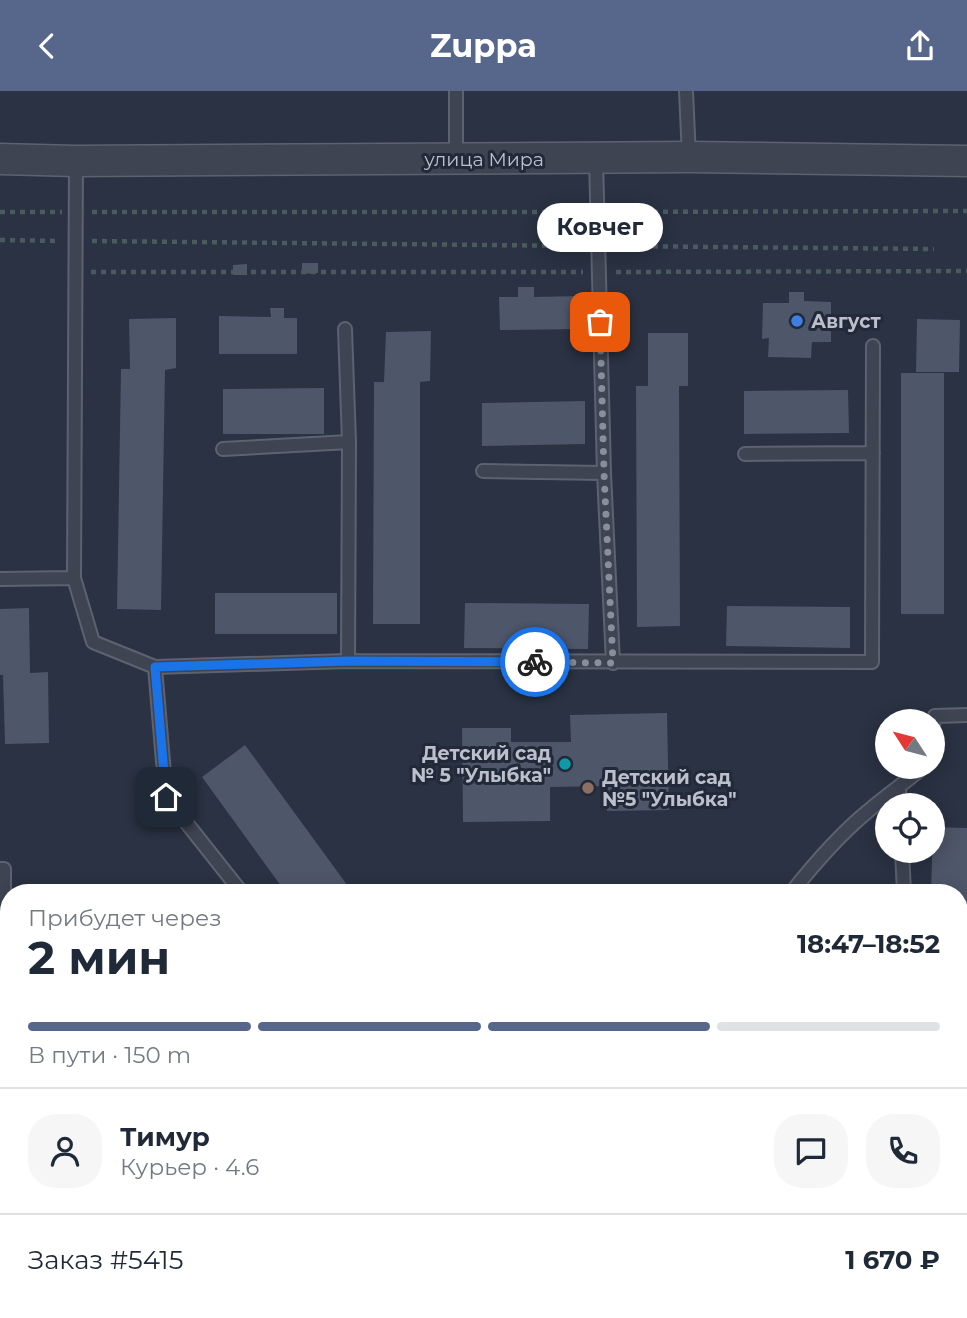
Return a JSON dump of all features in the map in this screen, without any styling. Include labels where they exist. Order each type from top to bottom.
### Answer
[{"type":"street","name":"улица Мира","points":[[0,159],[689,157],[967,161]]},
{"type":"lane","points":[[456,91],[456,159]]},
{"type":"lane","points":[[686,91],[689,157]]},
{"type":"lane","points":[[596,159],[604,473],[613,663]]},
{"type":"lane","points":[[76,160],[74,578],[93,642],[155,667],[348,661],[872,662],[873,346]]},
{"type":"lane","points":[[345,329],[349,442],[348,661]]},
{"type":"lane","points":[[223,449],[349,442]]},
{"type":"lane","points":[[745,454],[873,453]]},
{"type":"lane","points":[[483,471],[604,473]]},
{"type":"lane","points":[[0,579],[74,578]]},
{"type":"lane","points":[[155,667],[166,797],[235,884]]},
{"type":"lane","points":[[945,716],[967,715]]},
{"type":"lane","points":[[798,884],[813,865],[867,812],[909,779]]},
{"type":"lane","points":[[899,788],[899,793]]},
{"type":"lane","points":[[903,863],[904,884]]},
{"type":"lane","points":[[0,869],[4,869],[4,884]]},
{"type":"path","points":[[0,212],[967,211]]},
{"type":"path","points":[[0,240],[934,249]]},
{"type":"path","points":[[76,272],[967,271]]},
{"type":"building","points":[[302,263],[318,263],[318,273],[302,274]]},
{"type":"building","points":[[247,264],[247,275],[233,275],[233,265]]},
{"type":"building","points":[[518,287],[534,287],[534,297],[579,296],[580,329],[500,330],[499,297],[518,297]]},
{"type":"building","name":"Август","points":[[789,292],[804,292],[804,301],[831,302],[831,342],[812,342],[811,358],[768,357],[769,338],[762,339],[763,303],[789,303]]},
{"type":"building","points":[[270,308],[284,308],[284,318],[297,318],[297,354],[219,354],[219,316],[271,317]]},
{"type":"building","points":[[176,318],[176,368],[165,370],[161,610],[117,609],[121,369],[130,369],[129,319]]},
{"type":"building","points":[[917,319],[960,320],[959,372],[916,372]]},
{"type":"building","points":[[431,331],[430,381],[420,382],[420,624],[373,624],[374,382],[384,382],[386,332]]},
{"type":"building","points":[[648,333],[688,333],[688,386],[679,386],[680,626],[637,627],[636,386],[648,386]]},
{"type":"building","points":[[901,373],[944,373],[944,614],[901,614]]},
{"type":"building","points":[[324,388],[324,434],[223,434],[223,389]]},
{"type":"building","points":[[848,390],[849,433],[744,434],[744,391]]},
{"type":"building","points":[[585,401],[585,444],[482,446],[482,403]]},
{"type":"building","points":[[215,593],[337,593],[337,634],[215,634]]},
{"type":"building","points":[[465,603],[589,604],[588,649],[464,648]]},
{"type":"building","points":[[727,606],[850,607],[850,648],[726,646]]},
{"type":"building","points":[[29,608],[30,673],[48,672],[49,743],[5,744],[3,675],[0,675],[0,609]]},
{"type":"building","name":"Детский сад № 5 \"Улыбка\"","points":[[667,713],[669,810],[607,811],[607,786],[550,787],[550,821],[463,822],[462,728],[511,728],[511,742],[571,742],[570,715]]},
{"type":"building","points":[[245,745],[346,884],[279,884],[202,777]]},
{"type":"building","points":[[945,827],[967,828],[967,884],[931,884],[932,863],[945,863]]},
{"type":"way so far","points":[[535,662],[613,663],[600,322]]},
{"type":"place","name":"Август","points":[[797,321]]},
{"type":"place","name":"Ковчег","points":[[600,322]]},
{"type":"place","name":"Детский сад № 5 \"Улыбка\"","points":[[565,764]]},
{"type":"place","name":"Детский сад №5 \"Улыбка\"","points":[[588,788]]},
{"type":"route","points":[[166,797],[155,667],[348,661],[535,662]]}]
